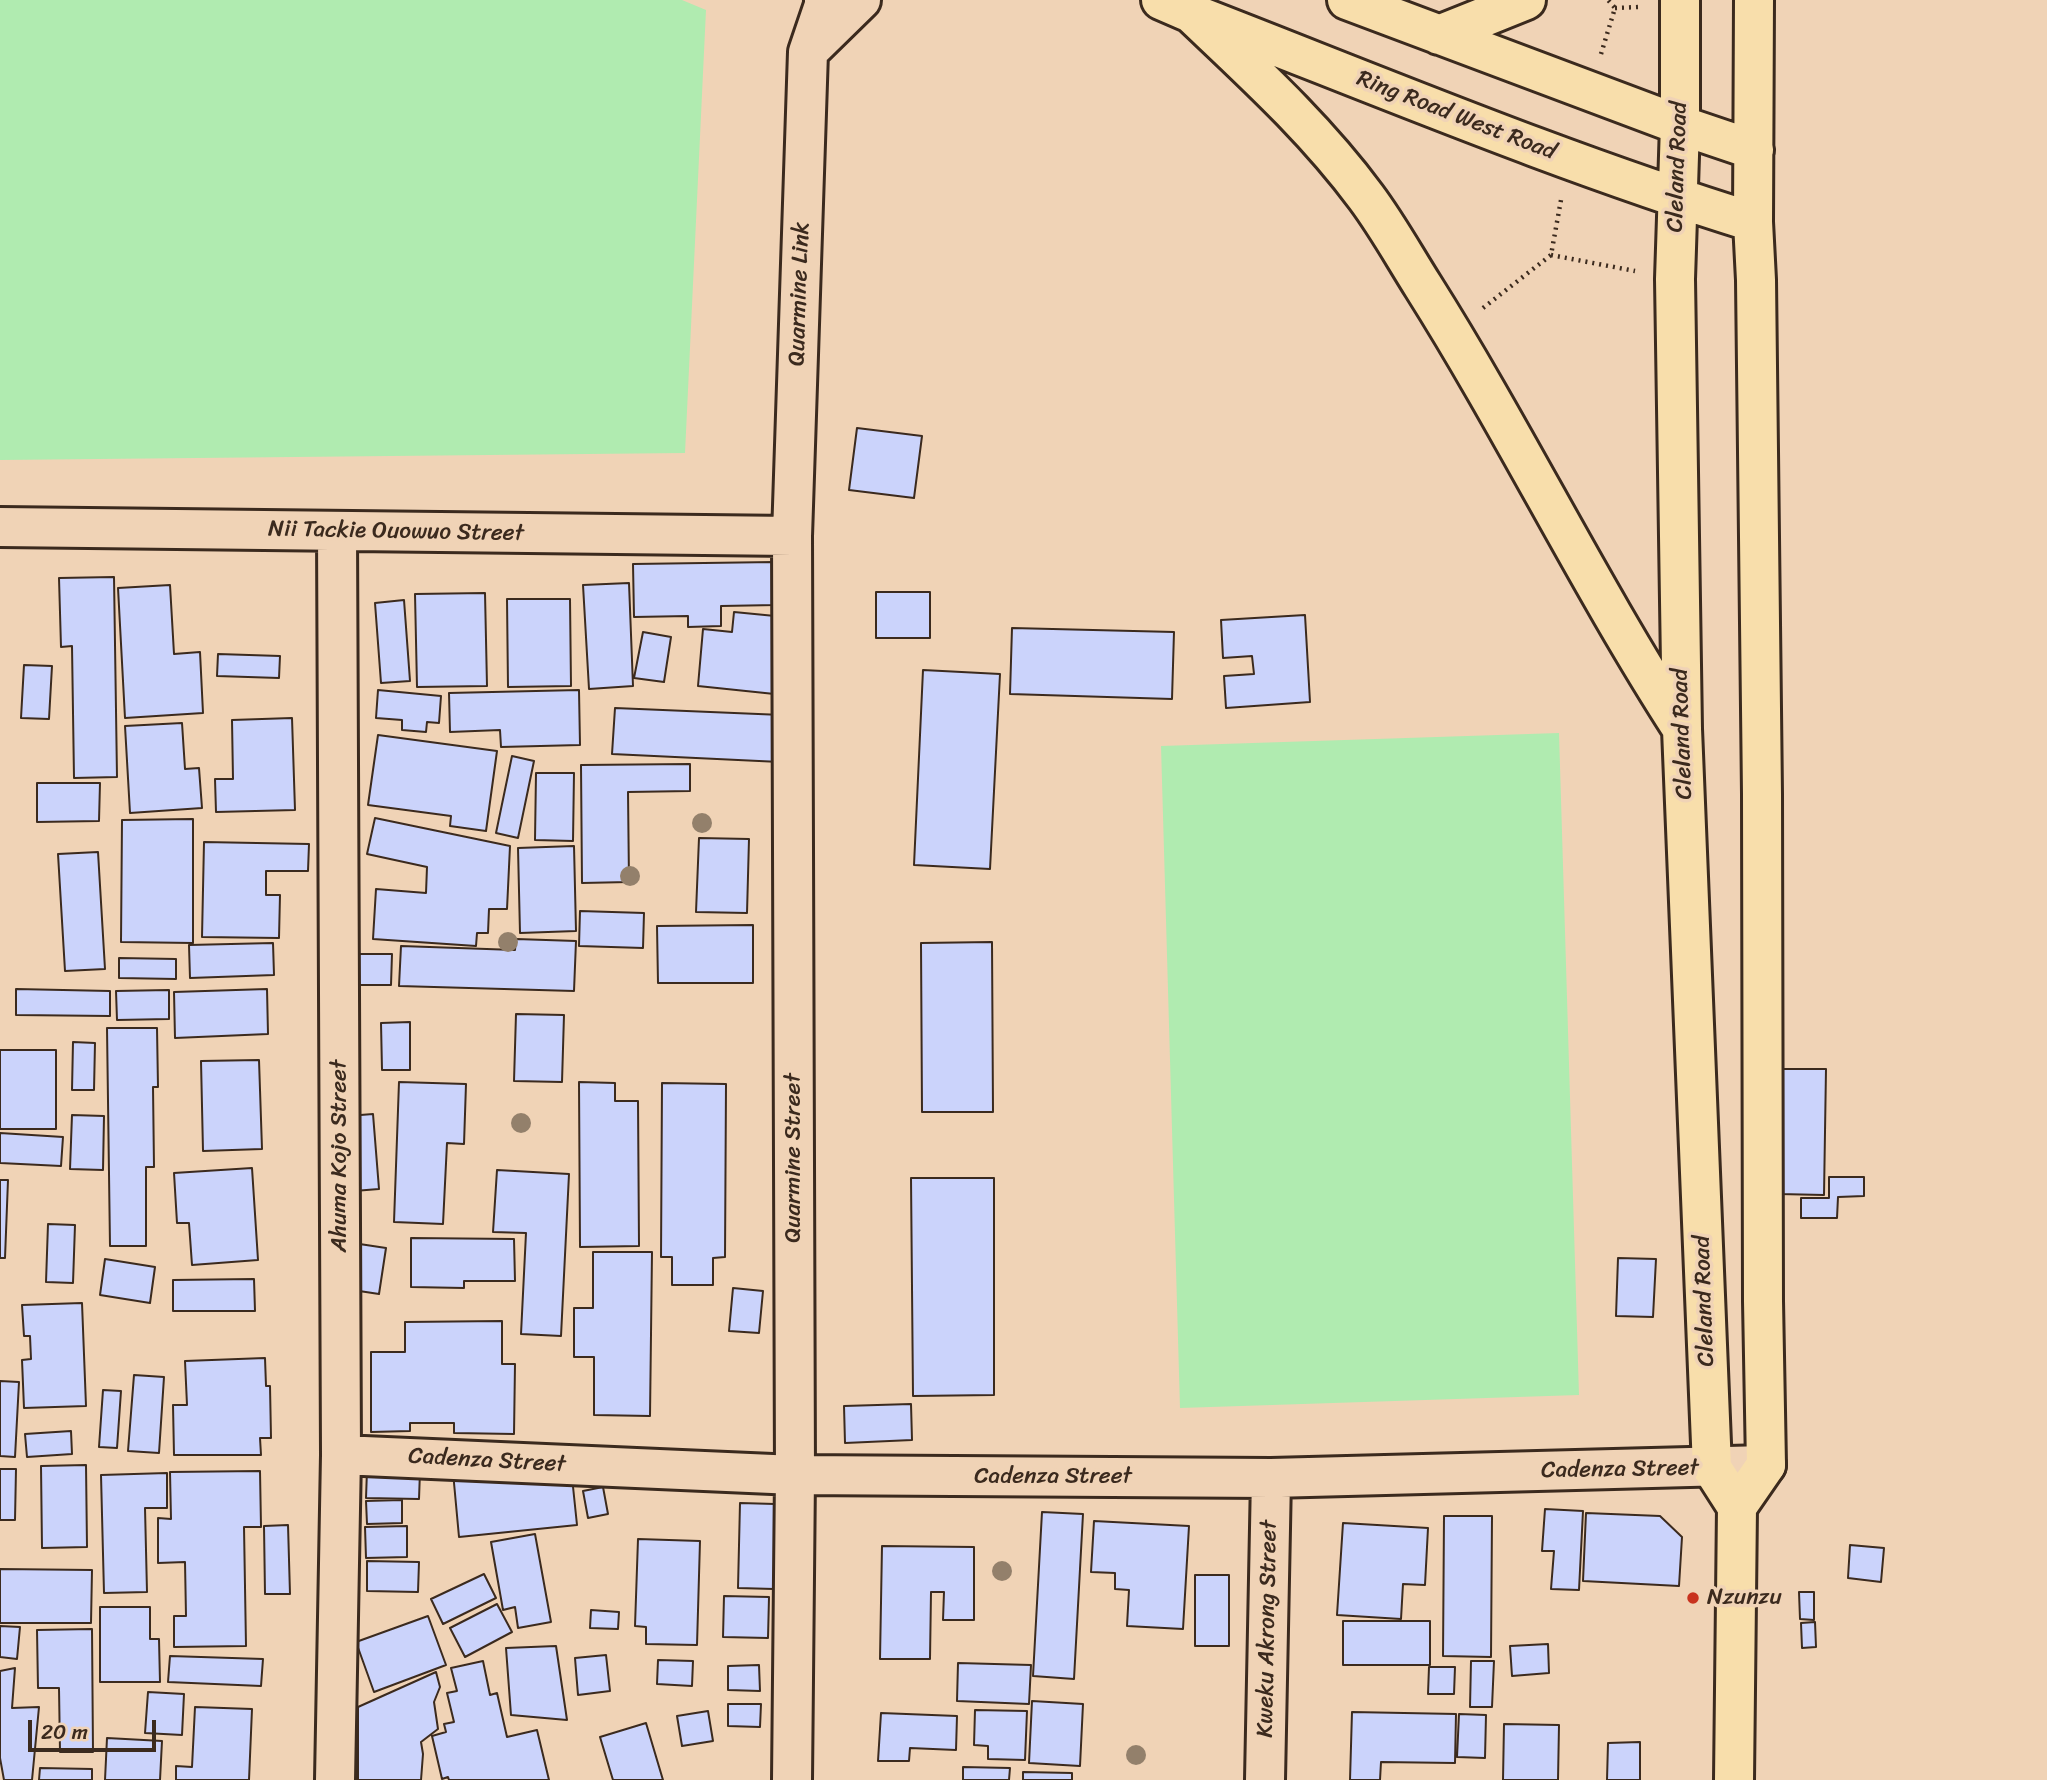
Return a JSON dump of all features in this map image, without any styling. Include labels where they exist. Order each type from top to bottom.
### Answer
[{"type":"main road","points":[[1347,0],[1680,125],[1754,150]]},
{"type":"main road","points":[[1439,35],[1527,0]]},
{"type":"main road","name":"Cleland Road","points":[[1680,0],[1680,125],[1675,279],[1682,729],[1712,1468]]},
{"type":"main road","points":[[1737,1507],[1766,1465],[1762,794],[1753,222],[1754,0]]},
{"type":"main road","points":[[1176,7],[1279,96],[1367,198],[1452,332],[1644,670],[1682,729]]},
{"type":"main road","name":"Ring Road West Road","points":[[1176,7],[1567,159],[1753,222]]},
{"type":"main road","points":[[1712,1468],[1737,1507],[1734,1780]]},
{"type":"street","name":"Quarmine Link","points":[[792,536],[808,52],[824,0]]},
{"type":"street","points":[[808,52],[862,0]]},
{"type":"street","name":"Nii Tackie Ouowuo Street","points":[[0,527],[792,536]]},
{"type":"street","name":"Ahuma Kojo Street","points":[[335,1780],[341,1455],[337,532]]},
{"type":"street","name":"Quarmine Street","points":[[792,536],[795,1475],[792,1780]]},
{"type":"street","name":"Cadenza Street","points":[[341,1455],[795,1475],[1270,1478],[1766,1465]]},
{"type":"street","name":"Kweku Akrong Street","points":[[1265,1780],[1270,1478]]},
{"type":"green space","points":[[0,0],[682,0],[706,10],[685,453],[0,460]]},
{"type":"green space","points":[[1559,733],[1579,1395],[1180,1408],[1161,746]]},
{"type":"building","points":[[857,428],[922,436],[914,498],[849,490]]},
{"type":"building","points":[[775,562],[776,605],[721,606],[721,626],[688,627],[688,616],[634,617],[633,564]]},
{"type":"building","points":[[114,577],[117,777],[74,778],[72,646],[61,647],[59,578]]},
{"type":"building","points":[[629,583],[633,686],[589,689],[583,585]]},
{"type":"building","points":[[170,585],[174,654],[200,652],[203,713],[125,718],[118,588]]},
{"type":"building","points":[[876,592],[930,592],[930,638],[876,638]]},
{"type":"building","points":[[485,593],[487,686],[417,687],[415,594]]},
{"type":"building","points":[[507,599],[570,599],[571,686],[508,687]]},
{"type":"building","points":[[404,600],[410,681],[381,683],[375,603]]},
{"type":"building","points":[[734,612],[775,616],[784,695],[698,686],[703,629],[732,632]]},
{"type":"building","points":[[1305,615],[1310,702],[1226,708],[1224,676],[1254,674],[1252,656],[1223,658],[1221,620]]},
{"type":"building","points":[[1012,628],[1174,632],[1172,699],[1010,694]]},
{"type":"building","points":[[643,632],[671,637],[664,682],[634,678]]},
{"type":"building","points":[[218,654],[280,656],[279,678],[217,676]]},
{"type":"building","points":[[24,665],[52,666],[49,719],[21,718]]},
{"type":"building","points":[[923,670],[1000,674],[990,869],[914,865]]},
{"type":"building","points":[[378,690],[441,696],[439,723],[427,722],[426,732],[402,730],[402,720],[376,718]]},
{"type":"building","points":[[579,690],[580,745],[501,747],[500,730],[450,732],[449,693]]},
{"type":"building","points":[[615,708],[782,715],[780,762],[612,754]]},
{"type":"building","points":[[292,718],[295,810],[216,812],[215,779],[233,779],[232,720]]},
{"type":"building","points":[[182,723],[185,769],[199,768],[202,808],[130,813],[125,726]]},
{"type":"building","points":[[378,735],[497,751],[486,831],[450,826],[451,816],[368,805]]},
{"type":"building","points":[[512,756],[534,761],[518,838],[496,833]]},
{"type":"building","points":[[690,764],[690,791],[628,792],[629,882],[582,883],[581,765]]},
{"type":"building","points":[[536,773],[574,773],[573,841],[535,840]]},
{"type":"building","points":[[37,783],[100,783],[99,821],[37,822]]},
{"type":"building","points":[[375,818],[510,846],[507,909],[489,909],[488,933],[477,933],[476,946],[373,939],[376,889],[426,893],[427,867],[367,854]]},
{"type":"building","points":[[193,819],[193,943],[121,942],[122,820]]},
{"type":"building","points":[[699,838],[749,839],[747,913],[696,912]]},
{"type":"building","points":[[204,842],[309,844],[308,871],[266,871],[266,895],[280,895],[279,938],[202,937]]},
{"type":"building","points":[[574,846],[576,931],[520,933],[518,848]]},
{"type":"building","points":[[98,852],[105,969],[65,971],[58,854]]},
{"type":"building","points":[[580,911],[644,913],[643,948],[579,946]]},
{"type":"building","points":[[753,925],[753,983],[658,983],[657,926]]},
{"type":"building","points":[[516,939],[576,941],[574,991],[399,986],[401,946],[515,950]]},
{"type":"building","points":[[992,942],[993,1112],[922,1112],[921,943]]},
{"type":"building","points":[[273,943],[274,975],[190,978],[189,945]]},
{"type":"building","points":[[359,954],[392,954],[391,985],[358,985]]},
{"type":"building","points":[[119,958],[176,959],[176,979],[119,978]]},
{"type":"building","points":[[16,989],[110,991],[110,1016],[16,1015]]},
{"type":"building","points":[[267,989],[268,1034],[175,1038],[174,992]]},
{"type":"building","points":[[169,990],[169,1019],[117,1020],[116,991]]},
{"type":"building","points":[[516,1014],[564,1015],[562,1082],[514,1081]]},
{"type":"building","points":[[410,1022],[410,1070],[382,1070],[381,1023]]},
{"type":"building","points":[[107,1028],[157,1028],[158,1087],[153,1087],[154,1167],[146,1167],[146,1246],[110,1246]]},
{"type":"building","points":[[73,1042],[95,1043],[94,1090],[72,1090]]},
{"type":"building","points":[[0,1050],[56,1050],[56,1129],[0,1129]]},
{"type":"building","points":[[259,1060],[262,1149],[203,1151],[201,1061]]},
{"type":"building","points":[[1781,1069],[1826,1069],[1824,1195],[1779,1194]]},
{"type":"building","points":[[399,1082],[466,1084],[464,1144],[447,1143],[443,1224],[394,1222]]},
{"type":"building","points":[[579,1082],[615,1083],[615,1101],[638,1101],[639,1246],[580,1247]]},
{"type":"building","points":[[662,1083],[726,1084],[725,1257],[713,1258],[713,1285],[672,1285],[672,1257],[661,1257]]},
{"type":"building","points":[[373,1114],[379,1189],[354,1191],[348,1116]]},
{"type":"building","points":[[72,1115],[104,1116],[103,1170],[70,1169]]},
{"type":"building","points":[[0,1133],[63,1137],[61,1166],[0,1163]]},
{"type":"building","points":[[252,1168],[258,1260],[192,1265],[189,1223],[177,1223],[174,1173]]},
{"type":"building","points":[[497,1170],[569,1174],[561,1336],[521,1334],[526,1233],[493,1232]]},
{"type":"building","points":[[1829,1177],[1864,1177],[1864,1196],[1838,1197],[1837,1218],[1801,1218],[1801,1198],[1829,1198]]},
{"type":"building","points":[[911,1178],[994,1178],[994,1395],[913,1396]]},
{"type":"building","points":[[0,1180],[8,1180],[5,1258],[0,1258]]},
{"type":"building","points":[[48,1224],[75,1225],[73,1283],[46,1282]]},
{"type":"building","points":[[411,1238],[514,1239],[515,1281],[464,1281],[464,1288],[411,1287]]},
{"type":"building","points":[[353,1243],[386,1248],[379,1294],[346,1289]]},
{"type":"building","points":[[593,1252],[652,1252],[650,1416],[594,1415],[594,1357],[574,1357],[574,1308],[593,1308]]},
{"type":"building","points":[[1618,1258],[1656,1259],[1653,1317],[1616,1316]]},
{"type":"building","points":[[105,1259],[155,1267],[150,1303],[100,1295]]},
{"type":"building","points":[[254,1279],[255,1311],[173,1311],[173,1280]]},
{"type":"building","points":[[733,1288],[763,1291],[759,1333],[729,1331]]},
{"type":"building","points":[[82,1303],[86,1406],[24,1408],[22,1360],[31,1359],[30,1336],[24,1336],[22,1305]]},
{"type":"building","points":[[502,1321],[502,1364],[515,1364],[514,1434],[454,1433],[454,1423],[410,1423],[410,1431],[371,1432],[371,1352],[405,1352],[405,1322]]},
{"type":"building","points":[[265,1358],[266,1386],[270,1386],[271,1438],[260,1438],[261,1455],[174,1455],[173,1405],[187,1405],[185,1361]]},
{"type":"building","points":[[134,1375],[164,1377],[159,1453],[128,1451]]},
{"type":"building","points":[[0,1381],[19,1382],[15,1457],[0,1456]]},
{"type":"building","points":[[103,1390],[121,1391],[117,1448],[99,1447]]},
{"type":"building","points":[[911,1404],[912,1440],[845,1443],[844,1406]]},
{"type":"building","points":[[71,1431],[72,1454],[27,1457],[25,1434]]},
{"type":"building","points":[[86,1465],[87,1547],[42,1548],[41,1466]]},
{"type":"building","points":[[512,1466],[513,1483],[572,1477],[577,1525],[459,1537],[453,1472]]},
{"type":"building","points":[[0,1469],[16,1469],[15,1520],[0,1520]]},
{"type":"building","points":[[367,1470],[420,1471],[419,1499],[366,1498]]},
{"type":"building","points":[[260,1471],[261,1527],[244,1527],[246,1646],[174,1647],[174,1616],[186,1616],[185,1562],[158,1563],[158,1518],[171,1519],[170,1472]]},
{"type":"building","points":[[167,1473],[167,1508],[145,1508],[147,1592],[104,1593],[101,1475]]},
{"type":"building","points":[[603,1487],[608,1514],[588,1518],[583,1491]]},
{"type":"building","points":[[402,1500],[402,1523],[367,1524],[366,1501]]},
{"type":"building","points":[[740,1503],[775,1504],[774,1589],[738,1588]]},
{"type":"building","points":[[1545,1509],[1583,1511],[1579,1590],[1551,1589],[1554,1551],[1542,1551]]},
{"type":"building","points":[[1042,1512],[1083,1514],[1074,1679],[1033,1676]]},
{"type":"building","points":[[1586,1513],[1660,1516],[1682,1537],[1679,1586],[1583,1581]]},
{"type":"building","points":[[1444,1516],[1492,1516],[1491,1657],[1443,1656]]},
{"type":"building","points":[[1094,1521],[1189,1526],[1183,1629],[1127,1626],[1129,1590],[1115,1589],[1115,1573],[1091,1572]]},
{"type":"building","points":[[1343,1523],[1428,1528],[1425,1585],[1403,1584],[1401,1619],[1337,1615]]},
{"type":"building","points":[[288,1525],[290,1594],[265,1594],[264,1526]]},
{"type":"building","points":[[407,1526],[407,1557],[366,1558],[365,1527]]},
{"type":"building","points":[[535,1534],[551,1622],[518,1628],[515,1607],[503,1610],[491,1542]]},
{"type":"building","points":[[638,1539],[700,1541],[697,1645],[646,1644],[646,1627],[635,1626]]},
{"type":"building","points":[[1850,1545],[1884,1548],[1881,1582],[1848,1578]]},
{"type":"building","points":[[882,1546],[974,1547],[974,1620],[943,1620],[944,1592],[931,1592],[930,1659],[880,1659]]},
{"type":"building","points":[[367,1561],[419,1562],[418,1592],[367,1591]]},
{"type":"building","points":[[0,1569],[92,1570],[91,1623],[0,1623]]},
{"type":"building","points":[[484,1574],[496,1598],[443,1624],[431,1599]]},
{"type":"building","points":[[1195,1575],[1229,1575],[1229,1646],[1195,1646]]},
{"type":"building","points":[[1799,1592],[1814,1592],[1814,1620],[1800,1619]]},
{"type":"building","points":[[724,1596],[769,1597],[768,1638],[723,1637]]},
{"type":"building","points":[[497,1604],[512,1632],[465,1657],[450,1628]]},
{"type":"building","points":[[100,1607],[150,1607],[150,1639],[159,1639],[160,1682],[100,1682]]},
{"type":"building","points":[[591,1610],[619,1612],[618,1629],[590,1628]]},
{"type":"building","points":[[428,1616],[446,1665],[374,1692],[356,1642]]},
{"type":"building","points":[[1343,1621],[1430,1621],[1430,1665],[1343,1665]]},
{"type":"building","points":[[1815,1622],[1816,1647],[1802,1648],[1801,1623]]},
{"type":"building","points":[[0,1626],[20,1627],[17,1659],[0,1657]]},
{"type":"building","points":[[92,1629],[93,1752],[60,1752],[59,1688],[38,1688],[37,1630]]},
{"type":"building","points":[[1548,1644],[1549,1673],[1512,1676],[1510,1646]]},
{"type":"building","points":[[556,1646],[567,1720],[511,1715],[506,1648]]},
{"type":"building","points":[[606,1655],[610,1691],[578,1695],[575,1658]]},
{"type":"building","points":[[170,1656],[263,1659],[261,1686],[168,1682]]},
{"type":"building","points":[[658,1660],[693,1661],[692,1686],[657,1684]]},
{"type":"building","points":[[483,1661],[490,1695],[497,1693],[507,1737],[537,1730],[549,1780],[442,1779],[432,1736],[446,1732],[444,1724],[454,1722],[447,1693],[457,1691],[451,1668]]},
{"type":"building","points":[[1471,1661],[1494,1661],[1492,1707],[1470,1707]]},
{"type":"building","points":[[958,1663],[1031,1665],[1029,1704],[957,1701]]},
{"type":"building","points":[[759,1665],[760,1691],[728,1690],[728,1666]]},
{"type":"building","points":[[1429,1667],[1455,1667],[1454,1694],[1428,1694]]},
{"type":"building","points":[[15,1668],[12,1708],[39,1707],[32,1780],[4,1780],[0,1758],[0,1671]]},
{"type":"building","points":[[436,1672],[440,1687],[434,1702],[438,1729],[421,1742],[421,1780],[358,1780],[358,1707]]},
{"type":"building","points":[[148,1692],[184,1694],[182,1735],[145,1733]]},
{"type":"building","points":[[1032,1701],[1083,1704],[1080,1766],[1029,1763]]},
{"type":"building","points":[[728,1704],[761,1704],[760,1727],[728,1726]]},
{"type":"building","points":[[195,1707],[252,1709],[249,1780],[176,1780],[176,1766],[192,1767]]},
{"type":"building","points":[[975,1710],[1027,1711],[1025,1760],[988,1759],[988,1746],[974,1745]]},
{"type":"building","points":[[708,1711],[713,1741],[682,1746],[677,1716]]},
{"type":"building","points":[[1352,1712],[1456,1714],[1455,1763],[1381,1762],[1380,1780],[1350,1780]]},
{"type":"building","points":[[881,1713],[957,1716],[956,1750],[910,1748],[909,1761],[878,1761]]},
{"type":"building","points":[[1459,1714],[1486,1715],[1485,1758],[1457,1757]]},
{"type":"building","points":[[646,1723],[663,1780],[613,1780],[600,1737]]},
{"type":"building","points":[[1504,1724],[1559,1725],[1558,1780],[1503,1780]]},
{"type":"building","points":[[107,1738],[162,1741],[160,1780],[105,1780]]},
{"type":"building","points":[[1640,1742],[1640,1780],[1607,1780],[1608,1743]]},
{"type":"building","points":[[963,1767],[1010,1768],[1009,1780],[963,1780]]},
{"type":"building","points":[[40,1768],[92,1769],[92,1780],[39,1780]]},
{"type":"building","points":[[1023,1772],[1072,1773],[1072,1780],[1023,1780]]},
{"type":"place","name":"Nzunzu","points":[[1693,1598]]}]
